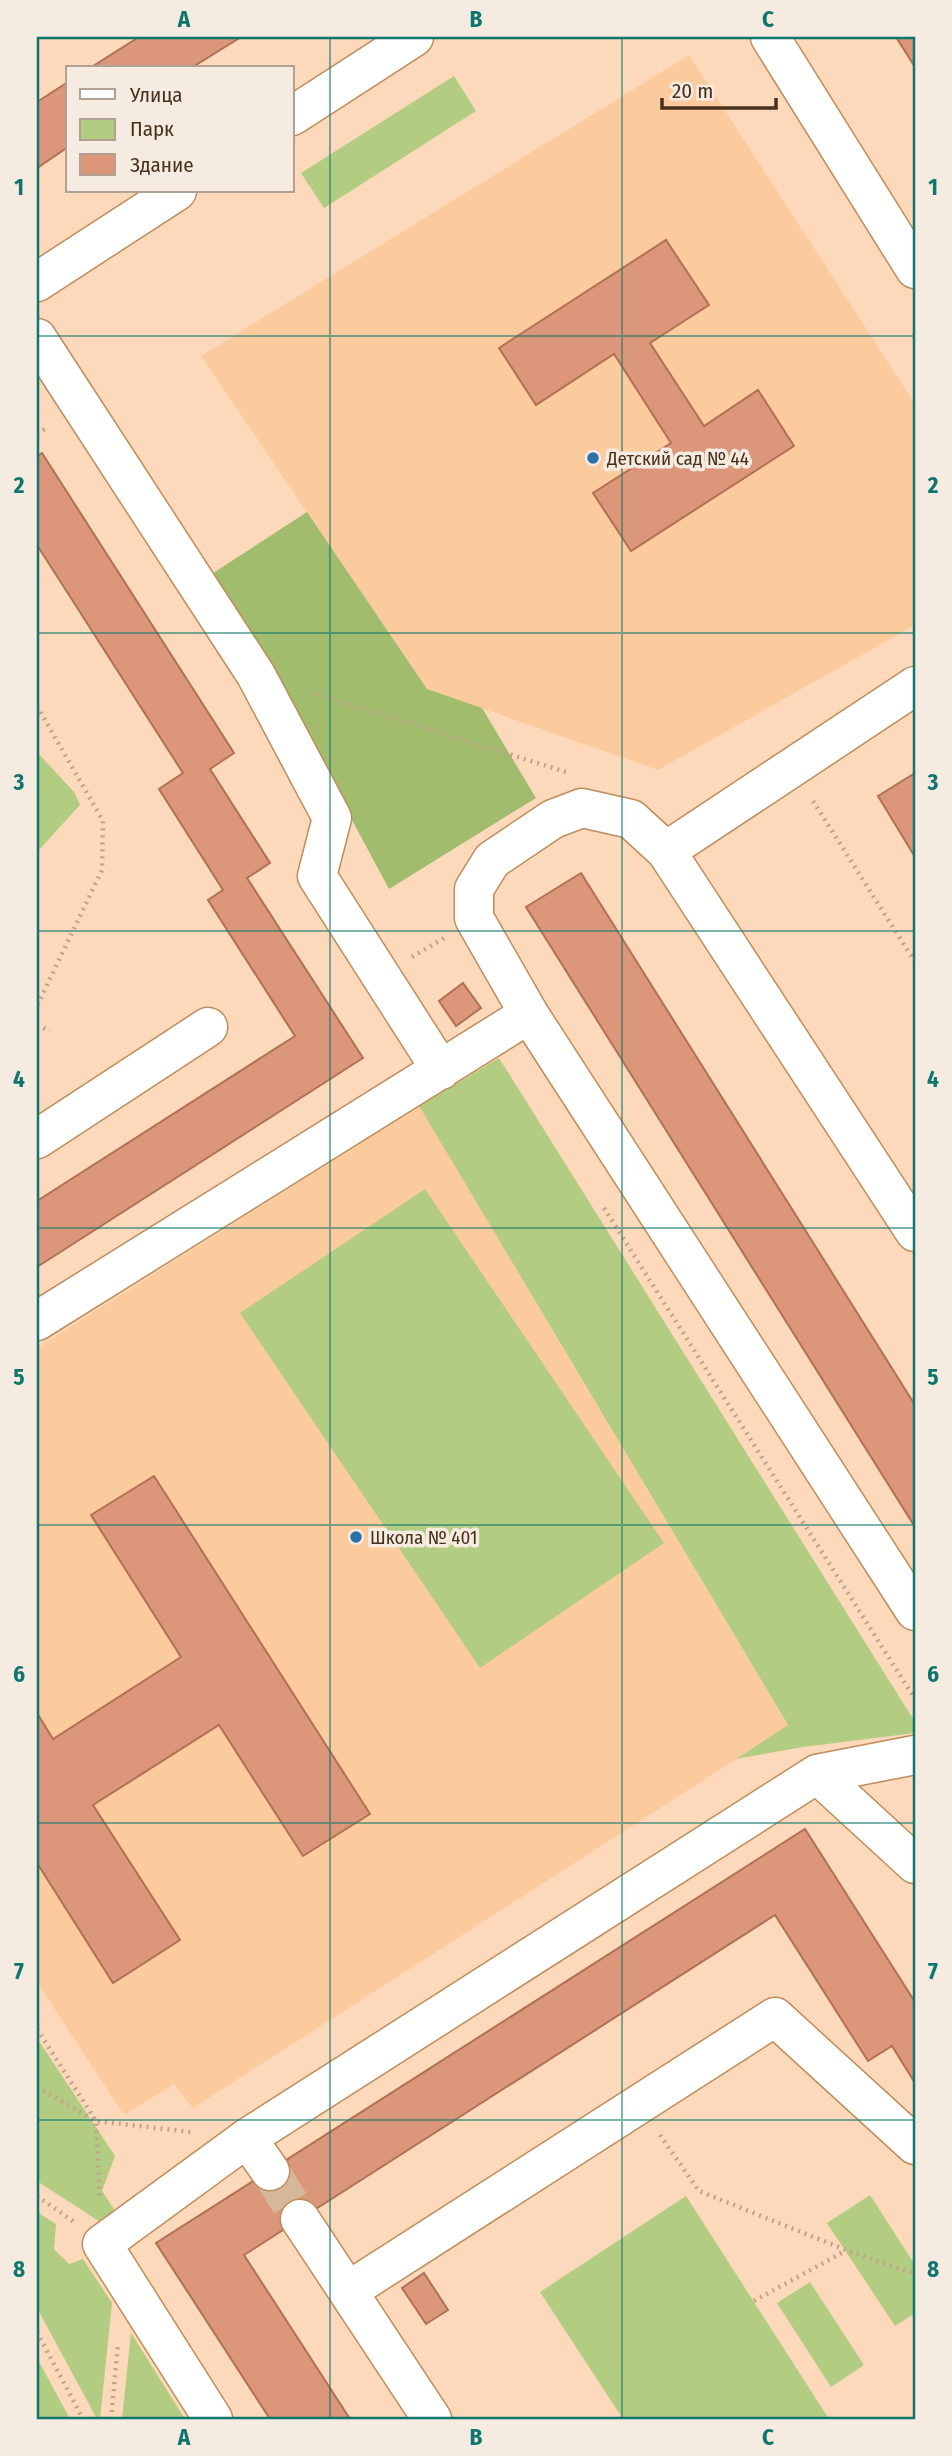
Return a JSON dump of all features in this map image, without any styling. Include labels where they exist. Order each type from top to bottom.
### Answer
[{"type":"lane","points":[[294,115],[414,37]]},
{"type":"lane","points":[[770,37],[915,269]]},
{"type":"lane","points":[[37,282],[175,192]]},
{"type":"lane","points":[[37,338],[256,676],[332,818],[317,876],[441,1070]]},
{"type":"lane","points":[[666,851],[915,686]]},
{"type":"lane","points":[[915,1232],[666,851],[631,819],[582,808],[553,819],[492,859],[474,888],[474,919],[529,1014],[915,1611]]},
{"type":"lane","points":[[37,1321],[529,1014]]},
{"type":"lane","points":[[37,1139],[208,1027]]},
{"type":"lane","points":[[213,2419],[102,2244],[247,2138],[817,1774],[915,1755]]},
{"type":"lane","points":[[817,1774],[915,1864]]},
{"type":"lane","points":[[348,2291],[775,2017],[915,2145]]},
{"type":"lane","points":[[247,2138],[270,2171]]},
{"type":"lane","points":[[300,2219],[432,2419]]},
{"type":"path","points":[[256,676],[577,776]]},
{"type":"path","points":[[37,706],[103,821],[102,870],[37,1006]]},
{"type":"path","points":[[792,767],[915,962]]},
{"type":"path","points":[[381,977],[474,919]]},
{"type":"path","points":[[37,1025],[50,1031]]},
{"type":"path","points":[[598,1199],[915,1699]]},
{"type":"path","points":[[37,2029],[96,2121],[102,2244]]},
{"type":"path","points":[[37,2087],[96,2121],[247,2138]]},
{"type":"path","points":[[638,2105],[699,2191],[846,2250],[915,2274]]},
{"type":"path","points":[[754,2301],[846,2250]]},
{"type":"path","points":[[111,2419],[125,2281]]},
{"type":"path","points":[[37,2332],[83,2419]]},
{"type":"shaded area","name":"Детский сад № 44","points":[[689,55],[915,404],[915,625],[658,770],[427,689],[201,356]]},
{"type":"shaded area","name":"Школа № 401","points":[[419,1106],[788,1726],[193,2108],[174,2084],[124,2115],[37,1982],[37,1348]]},
{"type":"green space","points":[[454,76],[476,111],[324,208],[301,173]]},
{"type":"green space","points":[[307,512],[427,689],[482,708],[536,798],[389,889],[352,820],[327,765],[207,577]]},
{"type":"green space","points":[[37,752],[74,792],[80,805],[37,852]]},
{"type":"green space","points":[[499,1058],[915,1722],[915,1733],[803,1747],[736,1759],[788,1725],[419,1106]]},
{"type":"green space","points":[[425,1189],[664,1543],[480,1668],[240,1313]]},
{"type":"green space","points":[[37,2038],[115,2156],[102,2191],[119,2217],[108,2227],[37,2181]]},
{"type":"green space","points":[[870,2195],[915,2265],[915,2313],[895,2326],[827,2223]]},
{"type":"green space","points":[[686,2196],[829,2419],[623,2419],[540,2292]]},
{"type":"green space","points":[[37,2212],[56,2224],[54,2249],[69,2264],[83,2259],[112,2303],[100,2419],[97,2419],[37,2308]]},
{"type":"green space","points":[[810,2282],[864,2365],[831,2387],[777,2303]]},
{"type":"green space","points":[[131,2333],[185,2419],[122,2419]]},
{"type":"green space","points":[[37,2358],[70,2419],[37,2419]]},
{"type":"building","points":[[139,37],[241,37],[194,66],[93,66]]},
{"type":"building","points":[[896,37],[915,37],[915,67]]},
{"type":"building","points":[[66,83],[66,148],[37,168],[37,102]]},
{"type":"building","points":[[666,240],[709,305],[650,343],[704,426],[758,390],[794,446],[631,551],[593,493],[671,443],[614,354],[536,405],[499,348]]},
{"type":"building","points":[[42,453],[234,753],[210,769],[270,863],[247,878],[363,1058],[37,1267],[37,1201],[295,1036],[208,900],[223,890],[159,789],[183,773],[37,545],[37,457]]},
{"type":"building","points":[[915,773],[915,857],[878,796]]},
{"type":"building","points":[[581,873],[915,1405],[915,1527],[526,907]]},
{"type":"building","points":[[463,983],[481,1008],[456,1026],[439,1001]]},
{"type":"building","points":[[154,1476],[370,1814],[303,1856],[219,1725],[93,1805],[180,1940],[113,1983],[37,1863],[37,1713],[53,1739],[181,1657],[91,1515]]},
{"type":"building","points":[[805,1829],[915,2002],[915,2083],[892,2046],[868,2061],[775,1915],[244,2255],[350,2419],[270,2419],[156,2243]]},
{"type":"building","points":[[424,2273],[448,2310],[426,2324],[402,2288]]},
{"type":"tunnel","points":[[270,2171],[300,2219]]},
{"type":"place","name":"Детский сад № 44","points":[[593,458]]},
{"type":"place","name":"Школа № 401","points":[[356,1537]]}]
